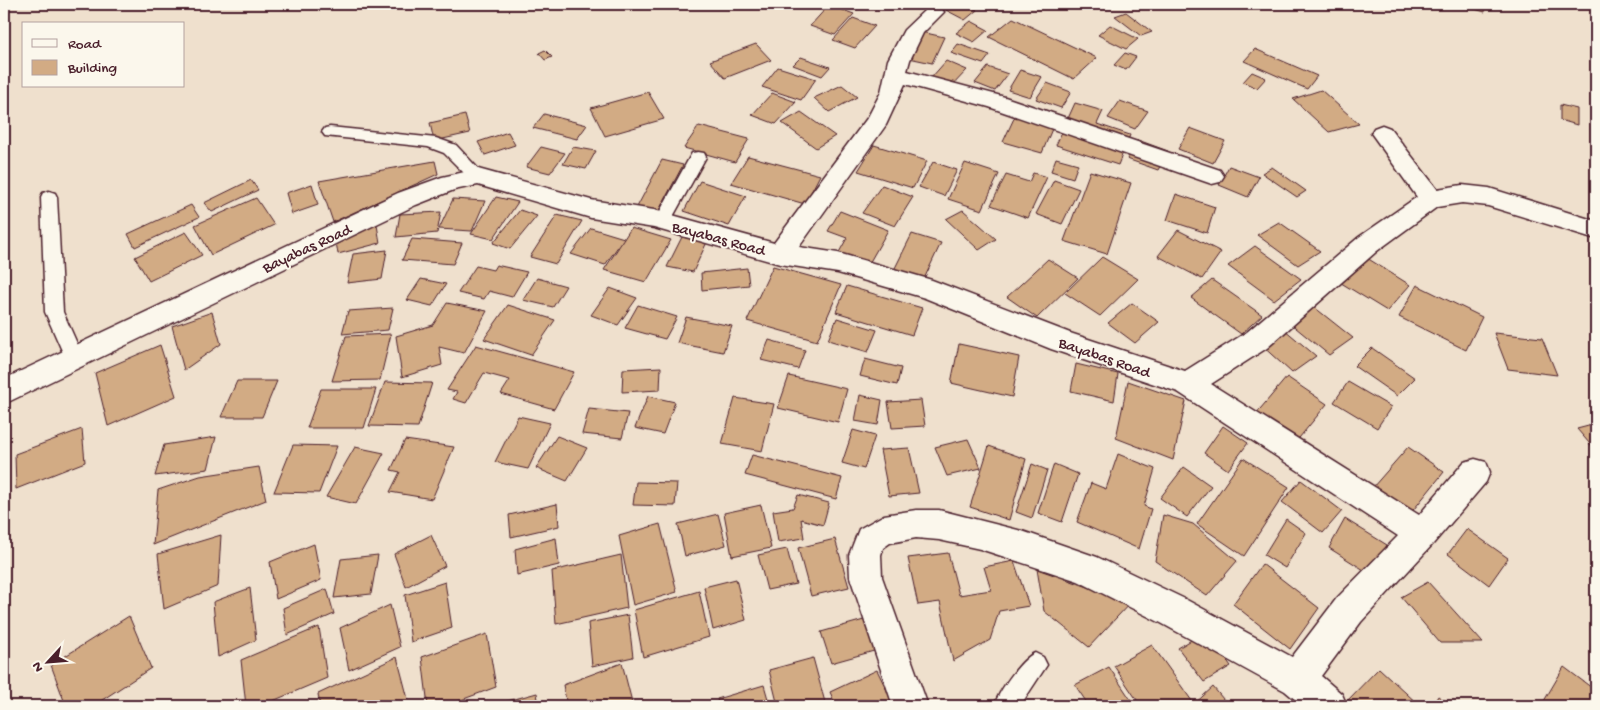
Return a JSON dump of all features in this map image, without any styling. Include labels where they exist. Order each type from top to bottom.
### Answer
[{"type":"street","points":[[780,254],[878,120],[892,92],[899,60],[914,30],[934,12]]},
{"type":"street","points":[[896,75],[997,102],[1212,176]]},
{"type":"street","points":[[1382,133],[1431,199]]},
{"type":"street","name":"Bayabas Road","points":[[4,392],[164,317],[304,247],[407,200],[450,183],[478,177],[591,209],[662,222],[780,254],[838,263],[932,290],[1061,341],[1188,384],[1422,534]]},
{"type":"street","points":[[1188,384],[1257,340],[1368,244],[1431,199],[1462,194],[1489,197],[1596,230]]},
{"type":"street","points":[[1297,680],[1349,610],[1422,534],[1475,472]]},
{"type":"street","points":[[910,706],[872,601],[866,577],[866,555],[870,539],[884,530],[916,524],[939,526],[980,534],[1086,568],[1173,610],[1297,680],[1330,706]]},
{"type":"lane","points":[[330,132],[430,142],[450,149],[478,177]]},
{"type":"lane","points":[[662,222],[698,157]]},
{"type":"lane","points":[[49,197],[54,312],[74,358]]},
{"type":"lane","points":[[1006,706],[1035,665]]},
{"type":"building","points":[[955,4],[964,4],[977,10],[965,20],[946,10]]},
{"type":"building","points":[[1457,4],[1486,4],[1485,12]]},
{"type":"building","points":[[829,5],[854,14],[835,35],[810,26]]},
{"type":"building","points":[[1126,12],[1152,32],[1141,36],[1115,16]]},
{"type":"building","points":[[853,18],[875,26],[855,48],[833,40]]},
{"type":"building","points":[[1013,18],[1097,58],[1074,79],[989,37]]},
{"type":"building","points":[[971,21],[988,30],[974,42],[956,33]]},
{"type":"building","points":[[1110,25],[1138,39],[1126,49],[1098,35]]},
{"type":"building","points":[[921,32],[944,37],[932,63],[909,58]]},
{"type":"building","points":[[756,44],[771,60],[725,78],[710,61]]},
{"type":"building","points":[[958,44],[990,55],[983,64],[951,53]]},
{"type":"building","points":[[1255,49],[1317,76],[1307,89],[1244,61]]},
{"type":"building","points":[[545,50],[552,57],[545,60],[539,53]]},
{"type":"building","points":[[1125,53],[1136,57],[1126,70],[1114,65]]},
{"type":"building","points":[[801,57],[830,67],[822,76],[793,65]]},
{"type":"building","points":[[946,61],[967,70],[951,87],[931,78]]},
{"type":"building","points":[[778,67],[816,79],[801,100],[762,87]]},
{"type":"building","points":[[988,67],[1008,74],[995,91],[975,83]]},
{"type":"building","points":[[1020,70],[1042,77],[1030,97],[1008,90]]},
{"type":"building","points":[[1252,72],[1266,78],[1257,88],[1243,82]]},
{"type":"building","points":[[1047,83],[1071,92],[1061,108],[1036,99]]},
{"type":"building","points":[[842,85],[857,97],[829,112],[814,98]]},
{"type":"building","points":[[1321,90],[1359,124],[1329,132],[1293,99]]},
{"type":"building","points":[[648,92],[664,119],[605,136],[591,108]]},
{"type":"building","points":[[772,93],[796,102],[776,124],[752,115]]},
{"type":"building","points":[[1120,101],[1148,111],[1135,129],[1108,118]]},
{"type":"building","points":[[1075,103],[1103,111],[1097,124],[1130,135],[1118,165],[1056,145]]},
{"type":"building","points":[[1560,105],[1577,109],[1577,125],[1560,120]]},
{"type":"building","points":[[801,112],[835,136],[816,148],[782,123]]},
{"type":"building","points":[[544,114],[587,125],[577,139],[533,128]]},
{"type":"building","points":[[1016,114],[1054,124],[1042,153],[1003,142]]},
{"type":"building","points":[[465,115],[470,133],[434,141],[430,123]]},
{"type":"building","points":[[699,126],[749,139],[735,162],[684,148]]},
{"type":"building","points":[[1190,128],[1225,141],[1213,163],[1178,149]]},
{"type":"building","points":[[508,132],[515,145],[485,155],[478,142]]},
{"type":"building","points":[[1138,140],[1168,151],[1158,170],[1127,159]]},
{"type":"building","points":[[874,145],[927,161],[913,188],[858,171]]},
{"type":"building","points":[[541,147],[565,153],[550,173],[526,167]]},
{"type":"building","points":[[573,147],[596,151],[586,169],[563,164]]},
{"type":"building","points":[[748,156],[820,175],[805,204],[731,183]]},
{"type":"building","points":[[1056,158],[1078,164],[1073,178],[1051,171]]},
{"type":"building","points":[[662,160],[683,165],[657,214],[636,209]]},
{"type":"building","points":[[435,161],[438,174],[333,222],[319,181]]},
{"type":"building","points":[[933,162],[957,170],[944,196],[919,187]]},
{"type":"building","points":[[965,163],[999,174],[982,210],[948,199]]},
{"type":"building","points":[[1229,166],[1259,177],[1248,197],[1219,185]]},
{"type":"building","points":[[1272,167],[1306,191],[1297,197],[1262,173]]},
{"type":"building","points":[[1090,171],[1131,183],[1107,254],[1064,241]]},
{"type":"building","points":[[1033,173],[1047,177],[1028,218],[991,205],[1006,175],[1029,182]]},
{"type":"building","points":[[251,180],[258,190],[212,212],[204,203]]},
{"type":"building","points":[[1054,180],[1079,189],[1062,224],[1036,214]]},
{"type":"building","points":[[700,181],[746,196],[729,226],[684,211]]},
{"type":"building","points":[[312,184],[318,205],[292,214],[286,193]]},
{"type":"building","points":[[882,185],[913,197],[895,226],[862,213]]},
{"type":"building","points":[[1176,194],[1215,207],[1207,233],[1167,220]]},
{"type":"building","points":[[496,197],[518,202],[493,239],[471,234]]},
{"type":"building","points":[[256,198],[274,225],[211,255],[195,225]]},
{"type":"building","points":[[453,199],[485,201],[472,231],[439,229]]},
{"type":"building","points":[[191,205],[199,217],[135,247],[128,234]]},
{"type":"building","points":[[520,210],[537,216],[510,249],[493,243]]},
{"type":"building","points":[[963,210],[996,239],[979,250],[946,219]]},
{"type":"building","points":[[840,211],[888,230],[867,267],[837,256],[847,238],[828,231]]},
{"type":"building","points":[[441,212],[437,233],[396,237],[400,214]]},
{"type":"building","points":[[557,215],[582,221],[556,264],[530,257]]},
{"type":"building","points":[[1279,222],[1320,251],[1298,265],[1257,235]]},
{"type":"building","points":[[377,225],[380,243],[338,254],[335,236]]},
{"type":"building","points":[[591,228],[624,238],[605,265],[571,254]]},
{"type":"building","points":[[631,228],[671,240],[646,282],[604,270]]},
{"type":"building","points":[[1178,230],[1221,252],[1202,279],[1158,256]]},
{"type":"building","points":[[186,232],[202,255],[149,281],[135,257]]},
{"type":"building","points":[[912,234],[941,243],[923,281],[893,272]]},
{"type":"building","points":[[682,237],[707,242],[693,272],[667,267]]},
{"type":"building","points":[[412,239],[462,243],[453,264],[402,260]]},
{"type":"building","points":[[1255,246],[1301,279],[1274,300],[1228,266]]},
{"type":"building","points":[[387,250],[382,279],[347,283],[353,254]]},
{"type":"building","points":[[1359,253],[1410,285],[1387,311],[1333,278]]},
{"type":"building","points":[[1102,257],[1138,279],[1100,316],[1065,293]]},
{"type":"building","points":[[1048,259],[1078,278],[1037,318],[1007,297]]},
{"type":"building","points":[[496,265],[527,272],[512,297],[489,291],[484,299],[458,293],[476,266],[493,270]]},
{"type":"building","points":[[773,266],[841,285],[817,341],[747,321]]},
{"type":"building","points":[[747,268],[749,285],[702,290],[701,273]]},
{"type":"building","points":[[537,278],[566,286],[553,307],[523,300]]},
{"type":"building","points":[[421,279],[446,284],[432,306],[407,300]]},
{"type":"building","points":[[1212,280],[1262,315],[1241,334],[1191,298]]},
{"type":"building","points":[[1417,285],[1482,317],[1466,350],[1399,317]]},
{"type":"building","points":[[847,286],[922,308],[912,335],[836,312]]},
{"type":"building","points":[[610,288],[637,298],[618,325],[591,315]]},
{"type":"building","points":[[447,303],[487,311],[464,353],[439,347],[442,365],[402,377],[396,336],[433,325]]},
{"type":"building","points":[[1132,303],[1159,322],[1135,343],[1108,323]]},
{"type":"building","points":[[508,305],[555,320],[531,355],[484,339]]},
{"type":"building","points":[[638,305],[677,317],[665,339],[625,328]]},
{"type":"building","points":[[1314,307],[1353,338],[1329,355],[1290,323]]},
{"type":"building","points":[[393,308],[388,330],[342,334],[348,311]]},
{"type":"building","points":[[212,312],[221,344],[184,370],[172,326]]},
{"type":"building","points":[[686,317],[732,326],[723,352],[677,343]]},
{"type":"building","points":[[837,318],[877,330],[868,352],[828,340]]},
{"type":"building","points":[[1284,329],[1316,356],[1292,373],[1260,344]]},
{"type":"building","points":[[1494,333],[1542,338],[1557,375],[1508,369]]},
{"type":"building","points":[[391,334],[380,380],[332,381],[346,336]]},
{"type":"building","points":[[769,340],[805,350],[798,369],[761,360]]},
{"type":"building","points":[[959,344],[1019,357],[1012,397],[951,383]]},
{"type":"building","points":[[160,345],[176,396],[108,426],[95,373]]},
{"type":"building","points":[[476,345],[574,372],[554,409],[501,394],[510,380],[484,373],[466,403],[453,399],[457,392],[447,390]]},
{"type":"building","points":[[1372,348],[1415,378],[1397,396],[1354,366]]},
{"type":"building","points":[[865,359],[901,368],[897,385],[860,376]]},
{"type":"building","points":[[1076,364],[1118,374],[1114,401],[1071,391]]},
{"type":"building","points":[[661,367],[660,390],[622,392],[623,369]]},
{"type":"building","points":[[789,376],[847,389],[838,422],[778,408]]},
{"type":"building","points":[[1287,377],[1327,404],[1290,449],[1250,421]]},
{"type":"building","points":[[237,381],[277,381],[262,417],[221,417]]},
{"type":"building","points":[[1128,381],[1186,401],[1173,460],[1116,438]]},
{"type":"building","points":[[385,382],[432,383],[418,427],[369,426]]},
{"type":"building","points":[[1348,382],[1391,407],[1377,428],[1334,402]]},
{"type":"building","points":[[321,389],[376,389],[364,428],[307,428]]},
{"type":"building","points":[[860,395],[882,400],[878,425],[855,421]]},
{"type":"building","points":[[648,396],[675,402],[663,434],[635,428]]},
{"type":"building","points":[[735,398],[774,404],[762,451],[722,444]]},
{"type":"building","points":[[921,400],[925,426],[892,428],[888,402]]},
{"type":"building","points":[[589,409],[628,413],[622,438],[582,434]]},
{"type":"building","points":[[518,416],[550,423],[528,469],[495,462]]},
{"type":"building","points":[[1596,424],[1596,451],[1577,429]]},
{"type":"building","points":[[1223,426],[1248,443],[1228,470],[1204,453]]},
{"type":"building","points":[[82,429],[85,462],[16,489],[15,454]]},
{"type":"building","points":[[853,430],[875,436],[864,469],[842,463]]},
{"type":"building","points":[[557,436],[587,448],[567,481],[536,468]]},
{"type":"building","points":[[216,437],[208,469],[155,476],[164,445]]},
{"type":"building","points":[[968,439],[981,468],[947,476],[935,447]]},
{"type":"building","points":[[405,440],[454,447],[432,499],[390,492],[400,472],[391,470]]},
{"type":"building","points":[[293,445],[337,446],[319,493],[274,492]]},
{"type":"building","points":[[989,446],[1026,459],[1009,520],[970,507]]},
{"type":"building","points":[[355,447],[384,453],[356,504],[326,497]]},
{"type":"building","points":[[1408,447],[1444,472],[1410,514],[1373,487]]},
{"type":"building","points":[[909,448],[919,493],[889,496],[880,450]]},
{"type":"building","points":[[1118,454],[1155,469],[1144,506],[1151,509],[1139,549],[1077,522],[1091,483],[1106,489]]},
{"type":"building","points":[[752,455],[842,478],[836,499],[745,475]]},
{"type":"building","points":[[1243,458],[1289,487],[1244,556],[1197,524]]},
{"type":"building","points":[[1032,464],[1047,470],[1032,518],[1016,512]]},
{"type":"building","points":[[1054,464],[1078,474],[1062,522],[1038,513]]},
{"type":"building","points":[[259,467],[266,500],[153,545],[158,490],[200,476]]},
{"type":"building","points":[[1184,467],[1211,486],[1187,517],[1160,498]]},
{"type":"building","points":[[1301,480],[1342,511],[1323,533],[1282,502]]},
{"type":"building","points":[[636,482],[677,483],[675,506],[633,505]]},
{"type":"building","points":[[798,495],[829,503],[823,525],[801,519],[804,538],[778,542],[773,511],[793,508]]},
{"type":"building","points":[[557,504],[559,526],[511,537],[509,515]]},
{"type":"building","points":[[761,505],[771,548],[732,556],[724,513]]},
{"type":"building","points":[[718,514],[726,545],[685,556],[678,524]]},
{"type":"building","points":[[1163,515],[1193,524],[1237,561],[1207,596],[1155,561]]},
{"type":"building","points":[[1286,519],[1306,533],[1285,568],[1264,555]]},
{"type":"building","points":[[1345,519],[1387,545],[1372,575],[1329,548]]},
{"type":"building","points":[[660,524],[677,592],[633,605],[619,536]]},
{"type":"building","points":[[1467,529],[1508,558],[1489,585],[1448,554]]},
{"type":"building","points":[[221,535],[218,586],[164,609],[158,554]]},
{"type":"building","points":[[431,535],[445,566],[406,587],[394,554]]},
{"type":"building","points":[[556,538],[559,565],[517,575],[515,549]]},
{"type":"building","points":[[835,539],[849,587],[811,596],[798,548]]},
{"type":"building","points":[[314,544],[321,580],[276,599],[270,562]]},
{"type":"building","points":[[787,549],[796,584],[767,590],[758,555]]},
{"type":"building","points":[[948,553],[959,595],[991,590],[984,567],[1014,561],[1029,606],[999,611],[990,640],[953,661],[940,602],[918,605],[908,558]]},
{"type":"building","points":[[378,555],[371,594],[334,598],[341,559]]},
{"type":"building","points":[[621,555],[627,608],[556,624],[552,571]]},
{"type":"building","points":[[1262,564],[1319,608],[1290,649],[1233,604]]},
{"type":"building","points":[[1037,569],[1131,602],[1089,647],[1044,611]]},
{"type":"building","points":[[736,579],[746,620],[713,630],[704,587]]},
{"type":"building","points":[[445,582],[452,628],[411,642],[405,595]]},
{"type":"building","points":[[1428,582],[1483,643],[1440,643],[1401,597]]},
{"type":"building","points":[[250,588],[256,640],[218,657],[213,602]]},
{"type":"building","points":[[327,589],[334,614],[287,635],[283,608]]},
{"type":"building","points":[[699,591],[709,637],[643,657],[634,610]]},
{"type":"building","points":[[390,605],[400,647],[349,670],[340,628]]},
{"type":"building","points":[[628,615],[633,657],[592,666],[588,623]]},
{"type":"building","points":[[129,616],[151,668],[93,706],[66,706],[51,665]]},
{"type":"building","points":[[871,618],[881,649],[831,663],[821,632]]},
{"type":"building","points":[[319,627],[327,678],[261,706],[246,706],[241,660]]},
{"type":"building","points":[[1205,632],[1231,666],[1204,682],[1178,648]]},
{"type":"building","points":[[487,634],[496,687],[445,706],[428,706],[422,657]]},
{"type":"building","points":[[1152,645],[1192,701],[1182,706],[1141,706],[1114,666]]},
{"type":"building","points":[[397,657],[408,699],[394,706],[320,706],[318,694]]},
{"type":"building","points":[[813,658],[826,706],[778,706],[769,670]]},
{"type":"building","points":[[622,663],[632,702],[621,706],[567,706],[563,685]]},
{"type":"building","points":[[1109,667],[1135,706],[1089,706],[1075,685]]},
{"type":"building","points":[[1564,667],[1596,691],[1596,706],[1551,706],[1544,701]]},
{"type":"building","points":[[1379,668],[1420,706],[1353,706],[1347,701]]},
{"type":"building","points":[[877,670],[894,705],[836,706],[830,692]]},
{"type":"building","points":[[764,685],[770,706],[719,706],[717,699]]},
{"type":"building","points":[[1213,687],[1229,706],[1192,706]]},
{"type":"building","points":[[537,693],[539,706],[489,706]]},
{"type":"building","points":[[1438,696],[1452,706],[1432,706]]}]
